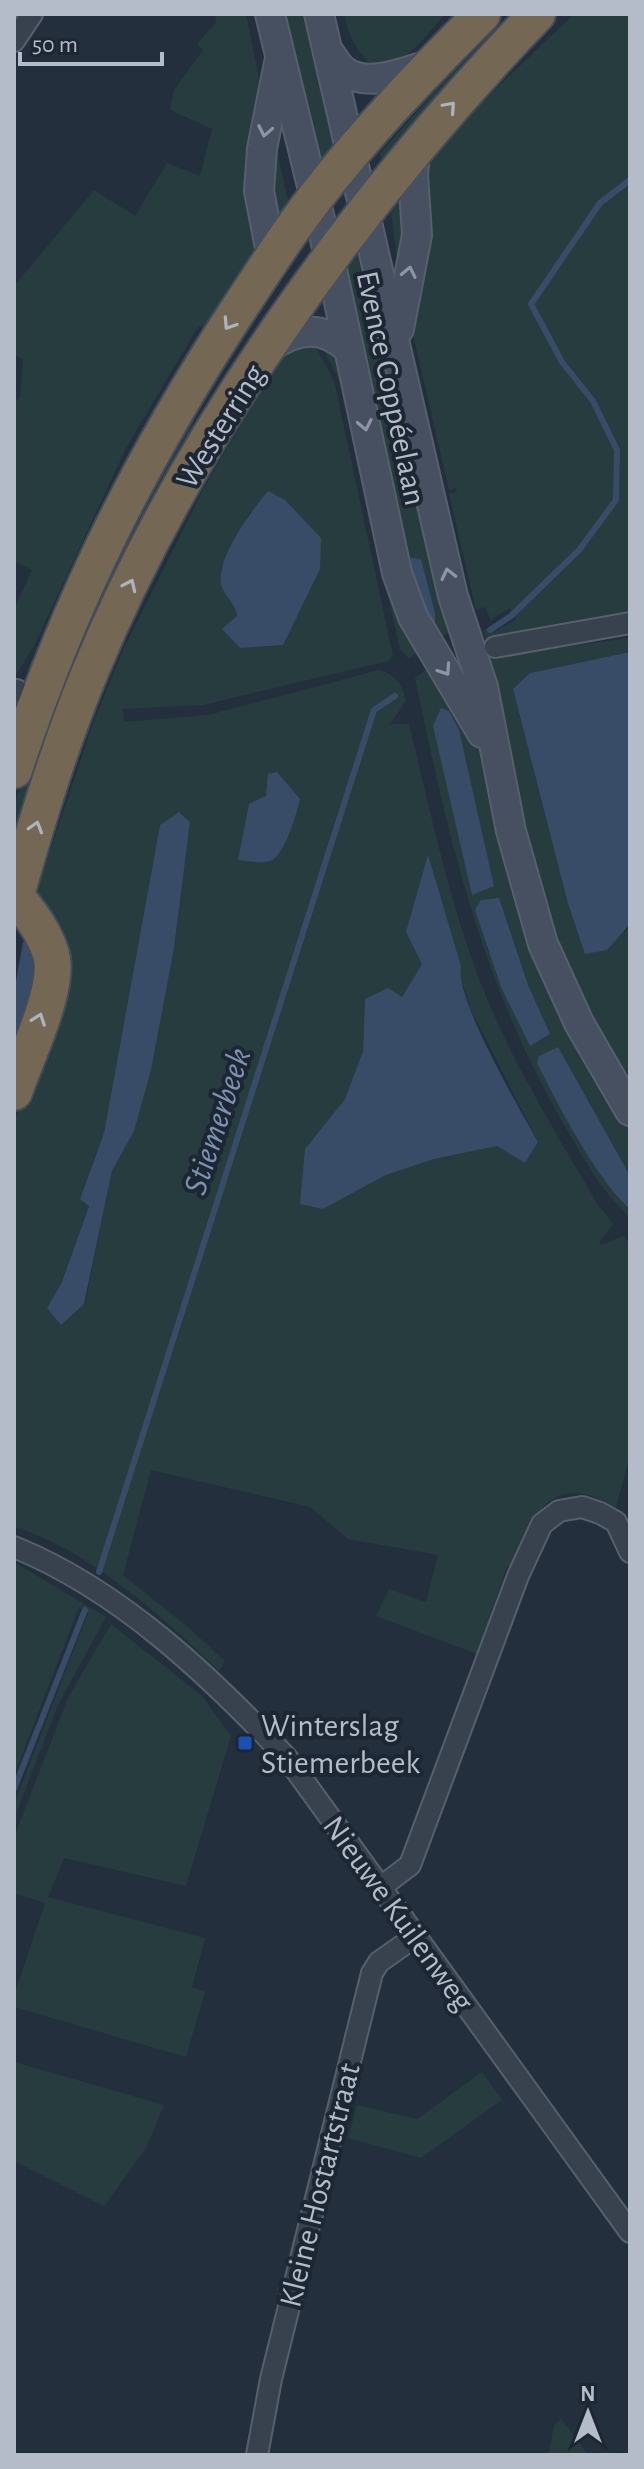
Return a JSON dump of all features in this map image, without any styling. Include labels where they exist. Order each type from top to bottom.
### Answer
[{"type":"highway","name":"Westerring","points":[[14,770],[35,708],[93,566],[143,464],[272,258],[315,197],[432,64],[482,14]]},
{"type":"highway","name":"Westerring","points":[[15,899],[56,763],[90,671],[138,567],[192,468],[364,210],[416,145],[537,14]]},
{"type":"highway","points":[[15,693],[66,601],[93,566]]},
{"type":"highway","points":[[14,1092],[52,983],[52,957],[37,922],[15,899]]},
{"type":"street","points":[[14,41],[32,14]]},
{"type":"street","name":"Evence Coppéelaan","points":[[270,14],[330,260],[404,596],[424,637],[462,695],[495,757]]},
{"type":"street","name":"Evence Coppéelaan","points":[[319,14],[453,596],[483,687],[521,873],[543,944],[579,1023],[630,1111]]},
{"type":"street","points":[[328,51],[344,71],[364,78],[384,78],[432,64]]},
{"type":"street","points":[[272,258],[259,191],[262,149],[281,55]]},
{"type":"street","points":[[398,350],[400,317],[417,235],[413,174],[416,145]]},
{"type":"street","points":[[270,347],[287,335],[304,330],[329,334],[349,349]]},
{"type":"street","points":[[495,647],[630,623]]},
{"type":"street","points":[[381,1887],[410,1865],[518,1576],[542,1524],[559,1511],[582,1507],[616,1522],[630,1552]]},
{"type":"street","name":"Nieuwe Kuilenweg","points":[[14,1547],[33,1554],[118,1607],[221,1690],[287,1758],[630,2232]]},
{"type":"street","name":"Kleine Hostartstraat","points":[[257,2455],[271,2379],[372,1973],[379,1962],[416,1936]]},
{"type":"green space","points":[[215,14],[246,14],[262,94],[259,245],[255,258],[212,324],[198,327],[126,448],[33,648],[14,678],[14,610],[32,570],[14,561],[14,402],[20,398],[23,359],[14,356],[14,286],[94,190],[135,216],[167,163],[200,176],[212,129],[170,110],[174,90],[203,50],[197,44],[216,23]]},
{"type":"green space","points":[[286,14],[304,14],[333,146],[332,155],[326,161],[317,152]]},
{"type":"green space","points":[[344,14],[445,14],[405,56],[385,65],[372,66],[354,42]]},
{"type":"green space","points":[[511,14],[520,14],[383,167],[380,153],[461,62]]},
{"type":"green space","points":[[574,14],[630,14],[630,613],[593,619],[592,623],[486,639],[483,631],[488,628],[491,633],[516,620],[510,608],[491,620],[485,607],[476,610],[449,494],[457,492],[456,488],[449,490],[408,313],[420,170],[470,101],[485,99]]},
{"type":"green space","points":[[273,135],[290,209],[273,225]]},
{"type":"green space","points":[[399,185],[409,205],[400,279],[389,199]]},
{"type":"green space","points":[[358,250],[403,451],[423,500],[455,628],[435,642],[412,601],[339,270]]},
{"type":"green space","points":[[267,283],[270,294],[196,415],[181,456],[60,710],[44,709],[131,522]]},
{"type":"green space","points":[[287,345],[315,346],[334,380],[393,656],[388,661],[203,705],[123,709],[124,722],[208,715],[379,670],[394,678],[406,701],[390,724],[409,724],[453,899],[488,1001],[540,1104],[598,1205],[613,1224],[599,1242],[601,1245],[623,1236],[630,1244],[630,1455],[616,1507],[575,1493],[547,1503],[528,1530],[513,1568],[507,1566],[477,1654],[376,1616],[389,1589],[426,1602],[438,1555],[348,1539],[310,1507],[151,1470],[123,1575],[225,1661],[219,1671],[150,1608],[97,1568],[42,1537],[14,1527],[14,1122],[59,977],[33,903],[37,881],[41,878],[93,723],[123,650],[204,488]],"holes":[[[251,511],[283,645],[240,648],[236,608],[222,586],[221,569]],[[179,812],[190,822],[174,948],[134,1131],[112,1171],[85,1304],[47,1308],[62,1282],[89,1206],[80,1199],[104,1133],[160,825]],[[422,964],[460,975],[470,1008],[538,1142],[525,1163],[497,1146],[434,1159],[386,1175],[323,1209],[305,1149],[345,1099],[363,1051],[365,1000],[402,997]]]},
{"type":"green space","points":[[329,345],[341,360],[424,650],[408,658],[400,649],[340,381],[321,346]]},
{"type":"green space","points":[[630,638],[630,652],[530,673],[513,689],[567,900],[625,933],[630,924],[630,1090],[587,1016],[539,901],[481,646],[491,647],[495,656]]},
{"type":"green space","points":[[433,664],[469,718],[569,1026],[630,1131],[630,1217],[601,1185],[563,1123],[534,1070],[489,962],[455,851],[415,678]]},
{"type":"green space","points":[[38,727],[55,727],[14,856],[14,807]]},
{"type":"green space","points":[[14,1562],[106,1617],[58,1705],[14,1819],[14,1804],[88,1613],[79,1607],[14,1776]]},
{"type":"green space","points":[[111,1624],[202,1696],[231,1736],[186,1886],[64,1858],[48,1897],[205,1938],[192,1987],[205,1992],[186,2057],[14,2007],[14,1995],[45,1903],[14,1893],[14,1837],[68,1698]]},
{"type":"green space","points":[[14,2062],[164,2105],[146,2148],[104,2206],[14,2161]]},
{"type":"green space","points":[[482,2072],[502,2100],[421,2158],[348,2138],[357,2105],[417,2119]]},
{"type":"green space","points":[[561,2419],[588,2455],[549,2455],[554,2425]]},
{"type":"water","points":[[268,491],[285,500],[321,538],[320,569],[283,645],[240,648],[222,629],[237,616],[222,587],[223,564],[236,537]]},
{"type":"water","points":[[421,559],[435,613],[435,621],[431,625],[407,561]]},
{"type":"water","points":[[630,652],[630,924],[607,950],[585,954],[567,900],[513,689],[530,673]]},
{"type":"water","points":[[441,708],[449,711],[459,730],[494,886],[472,895],[433,726]]},
{"type":"water","points":[[277,772],[300,799],[289,834],[280,852],[270,861],[238,860],[249,804],[266,796],[268,774]]},
{"type":"water","points":[[179,812],[190,822],[174,948],[151,1070],[134,1131],[112,1171],[84,1304],[61,1325],[47,1308],[62,1282],[89,1206],[80,1199],[104,1133],[160,825]]},
{"type":"water","points":[[428,855],[461,966],[468,1003],[490,1054],[538,1142],[525,1163],[497,1146],[434,1159],[386,1175],[323,1209],[300,1204],[305,1149],[345,1099],[363,1051],[365,999],[388,988],[402,997],[422,964],[406,932]]},
{"type":"water","points":[[499,898],[528,985],[550,1034],[530,1046],[501,987],[475,910],[481,900]]},
{"type":"water","points":[[30,939],[41,972],[14,1059],[14,992],[23,942]]},
{"type":"water","points":[[558,1047],[630,1176],[630,1209],[591,1161],[537,1063],[539,1056]]},
{"type":"waterway","name":"Stiemerbeek","points":[[490,630],[511,616],[579,550],[616,500],[617,450],[593,401],[562,362],[531,304],[600,203],[630,180]]},
{"type":"waterway","name":"Stiemerbeek","points":[[99,1572],[374,710],[395,696]]},
{"type":"waterway","name":"Stiemerbeek","points":[[14,1789],[85,1610]]},
{"type":"place","name":"Winterslag Stiemerbeek","points":[[245,1743]]}]
